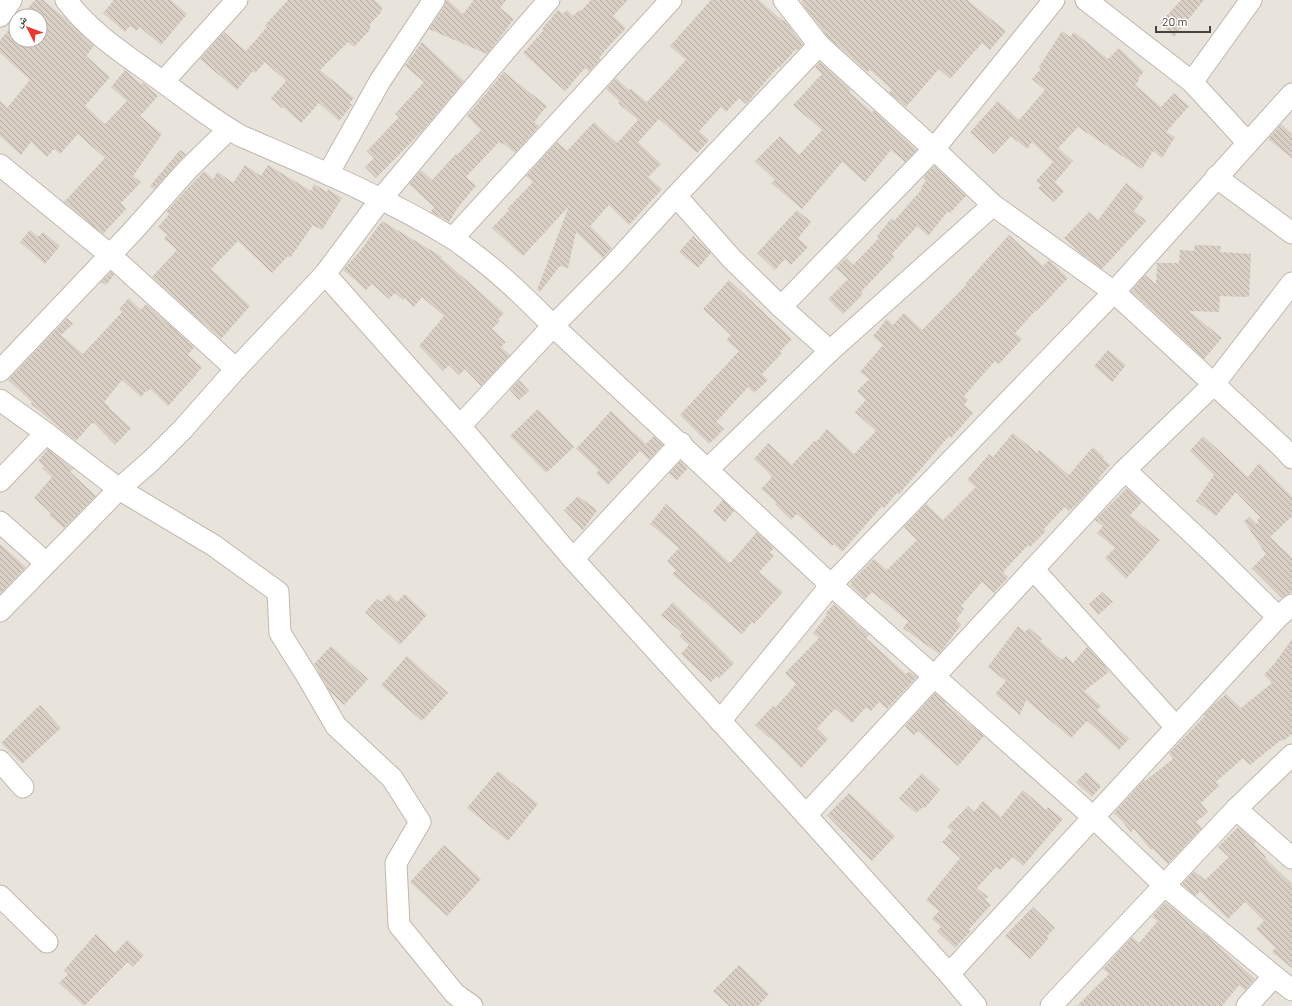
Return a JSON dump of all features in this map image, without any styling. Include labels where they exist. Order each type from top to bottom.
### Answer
[{"type":"street","points":[[0,16],[11,0]]},
{"type":"street","points":[[66,0],[106,41],[184,99],[228,129],[381,199],[453,238],[504,277],[553,326],[681,443],[831,585],[1093,818],[1164,885],[1292,990]]},
{"type":"street","points":[[163,82],[237,0]]},
{"type":"street","points":[[328,174],[380,81],[434,0]]},
{"type":"street","points":[[0,611],[120,489],[183,429],[236,369],[325,274],[381,199],[549,0]]},
{"type":"street","points":[[453,238],[671,0]]},
{"type":"street","points":[[781,307],[934,149],[1054,0]]},
{"type":"street","points":[[1086,0],[1192,82],[1248,142]]},
{"type":"street","points":[[1192,82],[1250,0]]},
{"type":"street","points":[[786,1],[819,45],[934,149],[993,205],[1114,292],[1282,447],[1292,458]]},
{"type":"street","points":[[460,426],[819,45]]},
{"type":"street","points":[[720,721],[831,585],[1114,292],[1292,94]]},
{"type":"street","points":[[0,371],[110,256],[188,169],[228,129]]},
{"type":"street","points":[[0,165],[110,256],[236,369]]},
{"type":"street","points":[[1216,177],[1292,233]]},
{"type":"street","points":[[676,196],[732,259],[781,307],[830,351]]},
{"type":"street","points":[[708,469],[830,351],[993,205]]},
{"type":"street","points":[[325,274],[460,426],[572,559],[949,974],[976,1006]]},
{"type":"street","points":[[806,816],[933,676],[1125,470],[1214,384],[1292,283]]},
{"type":"street","points":[[0,400],[120,489],[213,545],[278,592],[280,633],[336,726],[392,778],[420,822],[396,863],[399,925],[454,994],[472,1006]]},
{"type":"street","points":[[0,481],[46,433]]},
{"type":"street","points":[[572,559],[681,443]]},
{"type":"street","points":[[949,974],[1285,611],[1208,548],[1125,470]]},
{"type":"street","points":[[0,522],[46,564]]},
{"type":"street","points":[[1033,569],[1176,727]]},
{"type":"street","points":[[1051,1006],[1236,809],[1292,755]]},
{"type":"street","points":[[0,761],[23,787]]},
{"type":"street","points":[[1236,809],[1292,858]]},
{"type":"street","points":[[0,896],[47,942]]},
{"type":"street","points":[[1247,1006],[1274,976]]},
{"type":"shaded area","points":[[0,0],[1292,0],[1292,1006],[0,1006]]},
{"type":"building","points":[[35,0],[43,0],[66,19],[94,46],[86,56],[110,77],[85,106],[105,124],[127,101],[111,87],[125,70],[158,96],[140,116],[162,134],[133,176],[141,182],[121,203],[126,209],[103,234],[64,202],[105,158],[78,134],[60,154],[54,149],[47,157],[31,142],[21,155],[0,136],[0,101],[7,108],[30,80],[0,53],[0,40],[8,31],[8,48],[48,48],[48,8],[28,8]]},
{"type":"building","points":[[114,0],[171,0],[187,14],[161,45],[140,27],[136,31],[130,26],[125,32],[103,13]]},
{"type":"building","points":[[288,0],[375,0],[383,8],[370,24],[370,30],[354,47],[348,42],[320,70],[354,98],[349,103],[352,105],[339,121],[319,103],[301,123],[283,107],[282,108],[271,98],[286,81],[265,62],[255,73],[253,71],[237,90],[200,59],[224,32],[246,51],[267,27],[265,25]]},
{"type":"building","points":[[446,0],[448,0],[463,14],[474,0],[506,0],[500,8],[514,19],[487,54],[429,29],[444,7]]},
{"type":"building","points":[[591,0],[628,0],[613,16],[626,28],[609,46],[599,58],[599,61],[589,72],[585,68],[565,91],[523,53],[543,31],[542,29],[558,10],[563,14],[567,10],[573,16],[579,10],[581,11]]},
{"type":"building","points":[[711,0],[759,0],[783,21],[784,20],[803,44],[798,50],[796,49],[780,67],[779,66],[746,104],[739,98],[726,112],[721,107],[699,131],[709,140],[697,153],[659,119],[638,142],[661,164],[648,177],[662,189],[629,225],[609,205],[590,226],[612,248],[603,258],[576,232],[568,268],[560,266],[540,292],[537,290],[569,206],[523,256],[492,228],[509,210],[508,208],[533,182],[526,176],[557,142],[567,151],[594,122],[617,143],[638,120],[618,103],[620,102],[606,89],[616,78],[629,90],[631,89],[647,102],[686,60],[670,46]]},
{"type":"building","points":[[802,0],[967,0],[1006,31],[990,50],[982,43],[950,79],[939,69],[906,107],[889,92],[892,90],[870,70],[867,72],[828,37],[801,2]]},
{"type":"building","points":[[1181,0],[1204,0],[1174,37],[1160,23]]},
{"type":"building","points":[[1062,31],[1070,37],[1074,32],[1108,59],[1119,48],[1144,72],[1138,78],[1139,80],[1135,85],[1161,107],[1174,93],[1189,106],[1166,132],[1175,137],[1162,158],[1153,151],[1142,169],[1078,127],[1058,148],[1073,161],[1055,182],[1064,191],[1054,202],[1038,188],[1041,185],[1036,181],[1053,162],[1032,142],[1027,149],[1011,136],[994,154],[970,132],[998,101],[1019,120],[1045,90],[1032,79],[1041,69],[1039,67]]},
{"type":"building","points":[[422,42],[464,81],[424,129],[376,178],[365,167],[374,158],[367,151],[399,117],[395,114],[424,82],[405,66]]},
{"type":"building","points":[[820,62],[851,90],[849,92],[872,112],[874,111],[917,150],[905,162],[891,150],[865,182],[842,162],[802,209],[771,183],[775,180],[755,161],[780,136],[799,155],[822,130],[793,105],[822,74],[815,67]]},
{"type":"building","points":[[504,72],[547,106],[534,122],[539,126],[515,153],[503,143],[502,145],[499,142],[466,177],[476,186],[459,206],[449,222],[431,212],[434,207],[409,184],[421,170],[432,180],[481,130],[467,116]]},
{"type":"building","points":[[1281,124],[1292,134],[1292,158],[1268,139]]},
{"type":"building","points":[[180,150],[186,154],[154,189],[150,186]]},
{"type":"building","points":[[245,165],[261,176],[268,165],[311,191],[314,184],[327,192],[328,189],[342,198],[322,230],[313,225],[290,258],[288,256],[272,273],[238,241],[211,269],[250,306],[221,339],[152,277],[177,250],[164,239],[167,235],[158,227],[169,214],[166,212],[204,171],[213,179],[218,172],[233,183]]},
{"type":"building","points":[[934,166],[966,196],[950,213],[948,211],[928,236],[917,226],[892,254],[894,257],[861,292],[863,294],[843,314],[828,299],[848,279],[836,268],[846,258],[853,265],[879,238],[877,236],[891,219],[894,221],[922,189],[921,187],[926,181],[923,178]]},
{"type":"building","points":[[1126,183],[1144,197],[1134,211],[1146,221],[1102,269],[1084,256],[1064,238],[1089,212],[1098,220]]},
{"type":"building","points":[[797,210],[811,222],[798,238],[808,247],[791,265],[785,259],[775,270],[757,253]]},
{"type":"building","points":[[382,221],[442,257],[441,258],[504,313],[498,319],[500,321],[492,329],[506,342],[501,347],[510,355],[481,386],[465,369],[459,375],[449,365],[443,371],[419,346],[444,316],[422,297],[414,307],[405,298],[403,300],[395,293],[389,299],[372,284],[366,290],[343,270],[361,250]]},
{"type":"building","points":[[30,230],[38,237],[43,232],[60,246],[45,264],[20,242]]},
{"type":"building","points":[[1009,235],[1043,266],[1049,260],[1068,278],[1015,333],[1022,339],[999,364],[995,361],[964,396],[968,400],[964,405],[973,413],[951,438],[949,436],[899,494],[897,493],[884,508],[882,506],[842,552],[834,544],[832,546],[797,514],[791,520],[775,504],[776,503],[774,500],[761,489],[772,477],[754,459],[768,443],[792,465],[827,429],[854,454],[876,431],[855,412],[866,400],[857,391],[869,379],[860,372],[883,345],[873,336],[887,319],[893,325],[904,313],[922,330],[967,284],[966,283]]},
{"type":"building","points":[[693,236],[711,253],[698,268],[679,252]]},
{"type":"building","points":[[1195,245],[1221,246],[1220,252],[1251,254],[1249,297],[1220,296],[1219,312],[1189,311],[1222,338],[1204,359],[1131,291],[1145,275],[1156,284],[1157,263],[1179,263],[1180,250],[1194,251]]},
{"type":"building","points":[[111,272],[114,275],[106,285],[101,282]]},
{"type":"building","points":[[729,280],[792,339],[780,351],[782,353],[762,374],[768,380],[754,393],[748,387],[716,422],[724,429],[709,444],[680,415],[739,351],[726,340],[731,335],[703,309]]},
{"type":"building","points":[[129,298],[141,310],[146,304],[194,347],[188,355],[202,367],[168,406],[150,389],[141,397],[122,380],[104,402],[131,428],[115,445],[94,423],[91,424],[76,441],[31,404],[32,402],[8,380],[67,318],[73,324],[61,335],[83,354],[122,312],[119,309]]},
{"type":"building","points":[[1108,350],[1126,365],[1112,382],[1094,366]]},
{"type":"building","points":[[519,380],[529,391],[519,400],[510,390]]},
{"type":"building","points":[[538,409],[574,447],[546,473],[510,436]]},
{"type":"building","points":[[611,411],[646,444],[654,436],[663,445],[649,460],[640,451],[608,485],[596,473],[599,470],[576,449]]},
{"type":"building","points":[[1013,433],[1037,453],[1039,450],[1069,475],[1093,447],[1110,465],[1098,479],[1099,480],[1077,504],[1069,511],[1065,507],[1044,529],[1046,531],[1030,547],[1028,545],[1003,572],[1008,577],[994,593],[982,582],[961,606],[964,609],[956,620],[961,625],[939,654],[903,628],[908,621],[872,592],[865,599],[850,585],[852,583],[851,582],[874,559],[887,570],[917,540],[904,527],[926,504],[943,520],[976,487],[967,480],[989,454],[993,457]]},
{"type":"building","points":[[1203,436],[1248,477],[1259,463],[1292,497],[1292,516],[1270,537],[1292,558],[1292,593],[1289,593],[1282,598],[1252,568],[1266,554],[1244,521],[1249,517],[1256,524],[1259,522],[1257,520],[1260,517],[1236,492],[1216,516],[1196,501],[1214,475],[1190,451]]},
{"type":"building","points":[[48,449],[73,469],[70,472],[96,496],[64,528],[49,515],[51,513],[34,498],[52,477],[42,468],[44,466],[38,461]]},
{"type":"building","points":[[680,461],[688,468],[677,480],[669,473]]},
{"type":"building","points":[[1127,488],[1142,502],[1130,515],[1160,540],[1126,579],[1105,558],[1115,548],[1097,533],[1103,526],[1095,520]]},
{"type":"building","points":[[578,496],[597,510],[583,530],[564,510]]},
{"type":"building","points":[[723,500],[734,511],[725,522],[713,511]]},
{"type":"building","points":[[666,504],[730,563],[757,532],[774,548],[770,552],[774,556],[759,572],[783,592],[754,624],[752,622],[742,634],[672,574],[676,570],[667,561],[679,548],[650,524]]},
{"type":"building","points":[[0,544],[26,567],[0,594]]},
{"type":"building","points":[[1102,592],[1113,602],[1098,615],[1089,604]]},
{"type":"building","points":[[389,594],[397,602],[405,594],[427,615],[400,645],[365,612],[377,599],[381,602]]},
{"type":"building","points":[[673,602],[734,663],[719,678],[717,676],[711,682],[681,654],[689,645],[679,636],[682,633],[661,615]]},
{"type":"building","points":[[834,604],[869,635],[866,638],[906,674],[909,671],[917,677],[887,709],[879,702],[871,711],[866,707],[852,723],[835,709],[817,728],[828,739],[801,768],[770,737],[769,738],[755,725],[773,706],[775,708],[796,684],[785,673],[819,638],[813,633],[827,615],[825,614]]},
{"type":"building","points":[[1018,626],[1025,632],[1029,628],[1042,639],[1040,641],[1062,660],[1066,656],[1073,663],[1087,647],[1103,664],[1109,672],[1084,691],[1101,706],[1097,710],[1129,739],[1119,750],[1087,721],[1071,738],[1026,700],[1020,715],[995,694],[1006,681],[988,667]]},
{"type":"building","points":[[1292,639],[1292,734],[1283,741],[1281,740],[1250,765],[1243,758],[1216,782],[1219,786],[1201,803],[1208,812],[1196,822],[1202,828],[1168,864],[1153,849],[1151,850],[1134,829],[1131,832],[1114,813],[1144,780],[1145,781],[1173,759],[1169,753],[1205,716],[1204,715],[1211,707],[1226,694],[1241,708],[1272,683],[1264,675],[1275,663]]},
{"type":"building","points":[[331,646],[368,679],[344,705],[330,692],[314,664]]},
{"type":"building","points":[[407,656],[448,693],[422,721],[381,685]]},
{"type":"building","points":[[935,693],[946,702],[945,704],[984,736],[958,766],[918,731],[914,735],[905,726]]},
{"type":"building","points":[[40,705],[61,728],[22,764],[1,743]]},
{"type":"building","points":[[498,771],[538,804],[508,841],[467,808]]},
{"type":"building","points":[[1086,772],[1101,786],[1092,797],[1076,782]]},
{"type":"building","points":[[922,773],[940,790],[925,808],[923,807],[916,813],[899,798]]},
{"type":"building","points":[[1023,790],[1046,810],[1048,807],[1063,819],[1023,866],[1013,857],[1000,870],[996,867],[977,888],[988,897],[985,900],[991,905],[969,929],[971,931],[955,948],[937,931],[941,927],[932,919],[939,911],[926,900],[960,858],[942,842],[952,831],[947,827],[968,806],[974,812],[983,801],[1001,817]]},
{"type":"building","points":[[849,793],[895,836],[872,861],[827,815]]},
{"type":"building","points":[[1238,827],[1256,842],[1254,844],[1266,857],[1265,858],[1292,884],[1292,968],[1272,952],[1275,948],[1256,929],[1264,921],[1245,902],[1228,919],[1200,891],[1196,896],[1182,884],[1194,871],[1205,880],[1229,857],[1218,847]]},
{"type":"building","points":[[444,845],[481,879],[447,916],[410,882]]},
{"type":"building","points":[[1165,902],[1209,938],[1255,979],[1245,990],[1239,985],[1222,1006],[1077,1006],[1109,974],[1103,969],[1132,937],[1139,943],[1158,921],[1152,917]]},
{"type":"building","points":[[1033,907],[1055,928],[1047,936],[1049,938],[1030,959],[1005,936]]},
{"type":"building","points":[[96,934],[115,953],[127,940],[144,955],[133,967],[128,962],[84,1006],[59,983],[68,974],[64,970]]},
{"type":"building","points":[[739,965],[769,994],[758,1006],[729,1006],[713,991]]}]
